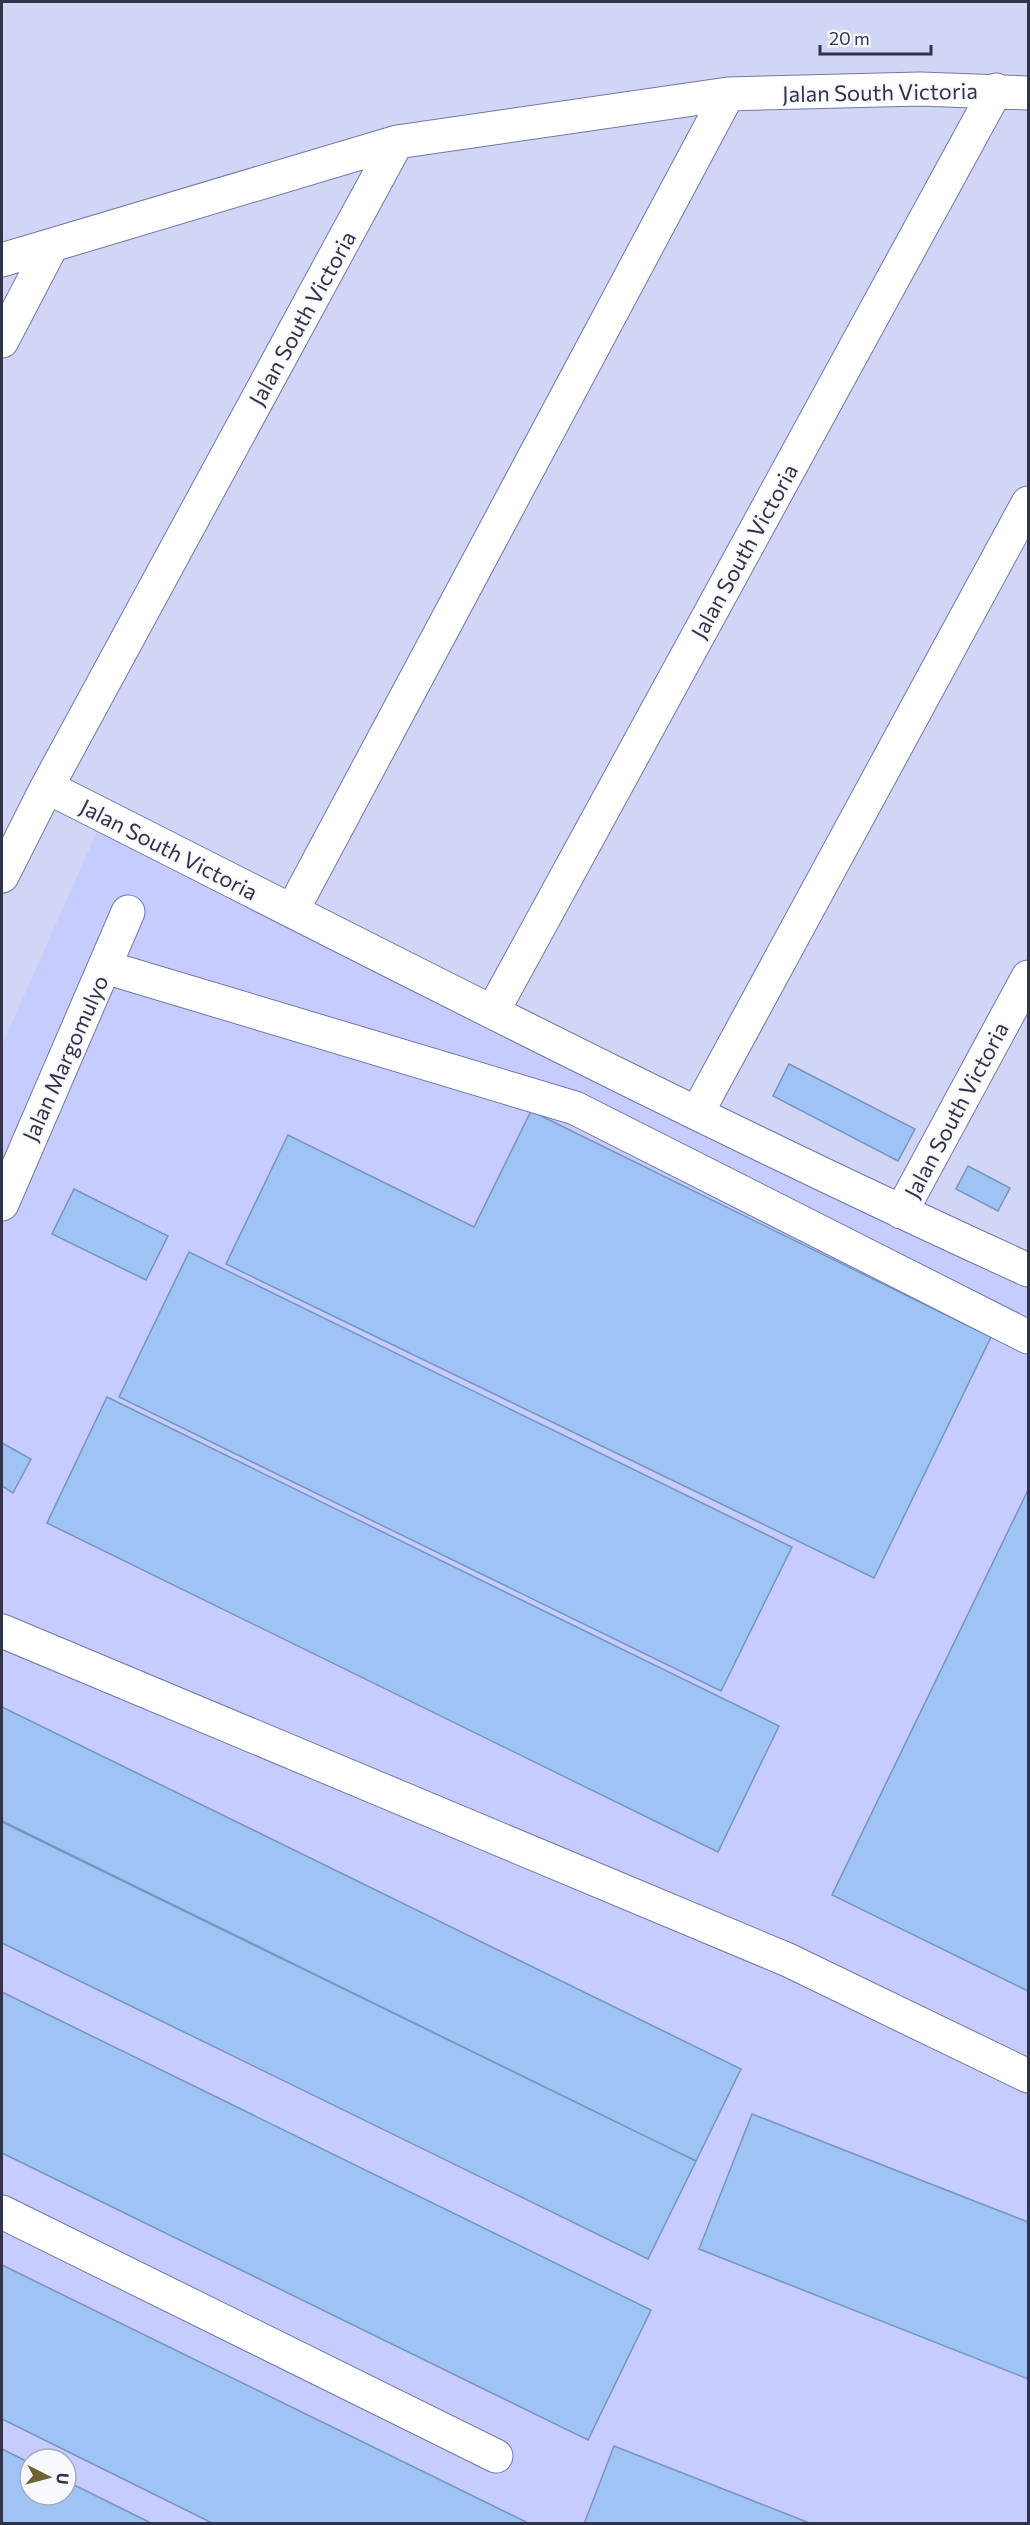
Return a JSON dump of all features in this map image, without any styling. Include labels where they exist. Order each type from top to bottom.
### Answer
[{"type":"street","name":"Jalan South Victoria","points":[[2,876],[47,787],[397,142],[728,94],[920,89],[1029,93]]},
{"type":"street","name":"Jalan South Victoria","points":[[493,1011],[996,90]]},
{"type":"street","points":[[292,911],[728,94]]},
{"type":"street","points":[[2,260],[397,142]]},
{"type":"street","points":[[2,341],[52,245]]},
{"type":"street","points":[[698,1113],[1029,503]]},
{"type":"street","name":"Jalan South Victoria","points":[[47,787],[698,1113],[901,1212],[1029,1270]]},
{"type":"street","name":"Jalan Margomulyo","points":[[2,1204],[128,912]]},
{"type":"street","points":[[105,967],[575,1108],[1029,1336]]},
{"type":"street","name":"Jalan South Victoria","points":[[901,1212],[1029,977]]},
{"type":"street","points":[[2,1631],[788,1960],[1029,2076]]},
{"type":"street","points":[[2,2212],[496,2456]]},
{"type":"shaded area","points":[[107,809],[1028,1271],[1028,2523],[2,2524],[2,1045]]},
{"type":"building","points":[[789,1064],[915,1129],[898,1161],[773,1096]]},
{"type":"building","points":[[531,1111],[991,1337],[874,1578],[226,1264],[288,1135],[474,1227]]},
{"type":"building","points":[[968,1166],[1010,1188],[998,1211],[956,1189]]},
{"type":"building","points":[[74,1189],[168,1236],[146,1280],[52,1234]]},
{"type":"building","points":[[189,1252],[792,1547],[721,1691],[119,1397]]},
{"type":"building","points":[[107,1397],[779,1726],[718,1852],[47,1523]]},
{"type":"building","points":[[2,1443],[31,1459],[13,1493],[2,1486]]},
{"type":"building","points":[[1028,1490],[1028,1991],[832,1895]]},
{"type":"building","points":[[2,1707],[741,2069],[696,2161],[2,1822]]},
{"type":"building","points":[[2,1821],[696,2161],[648,2259],[2,1943]]},
{"type":"building","points":[[2,1992],[651,2310],[588,2440],[2,2153]]},
{"type":"building","points":[[752,2114],[1028,2222],[1028,2379],[699,2249]]},
{"type":"building","points":[[2,2265],[530,2524],[214,2524],[78,2457],[78,2447],[59,2447],[2,2419]]},
{"type":"building","points":[[614,2446],[812,2524],[584,2524]]},
{"type":"building","points":[[2,2449],[18,2457],[18,2507],[78,2507],[78,2487],[153,2524],[2,2524]]}]
